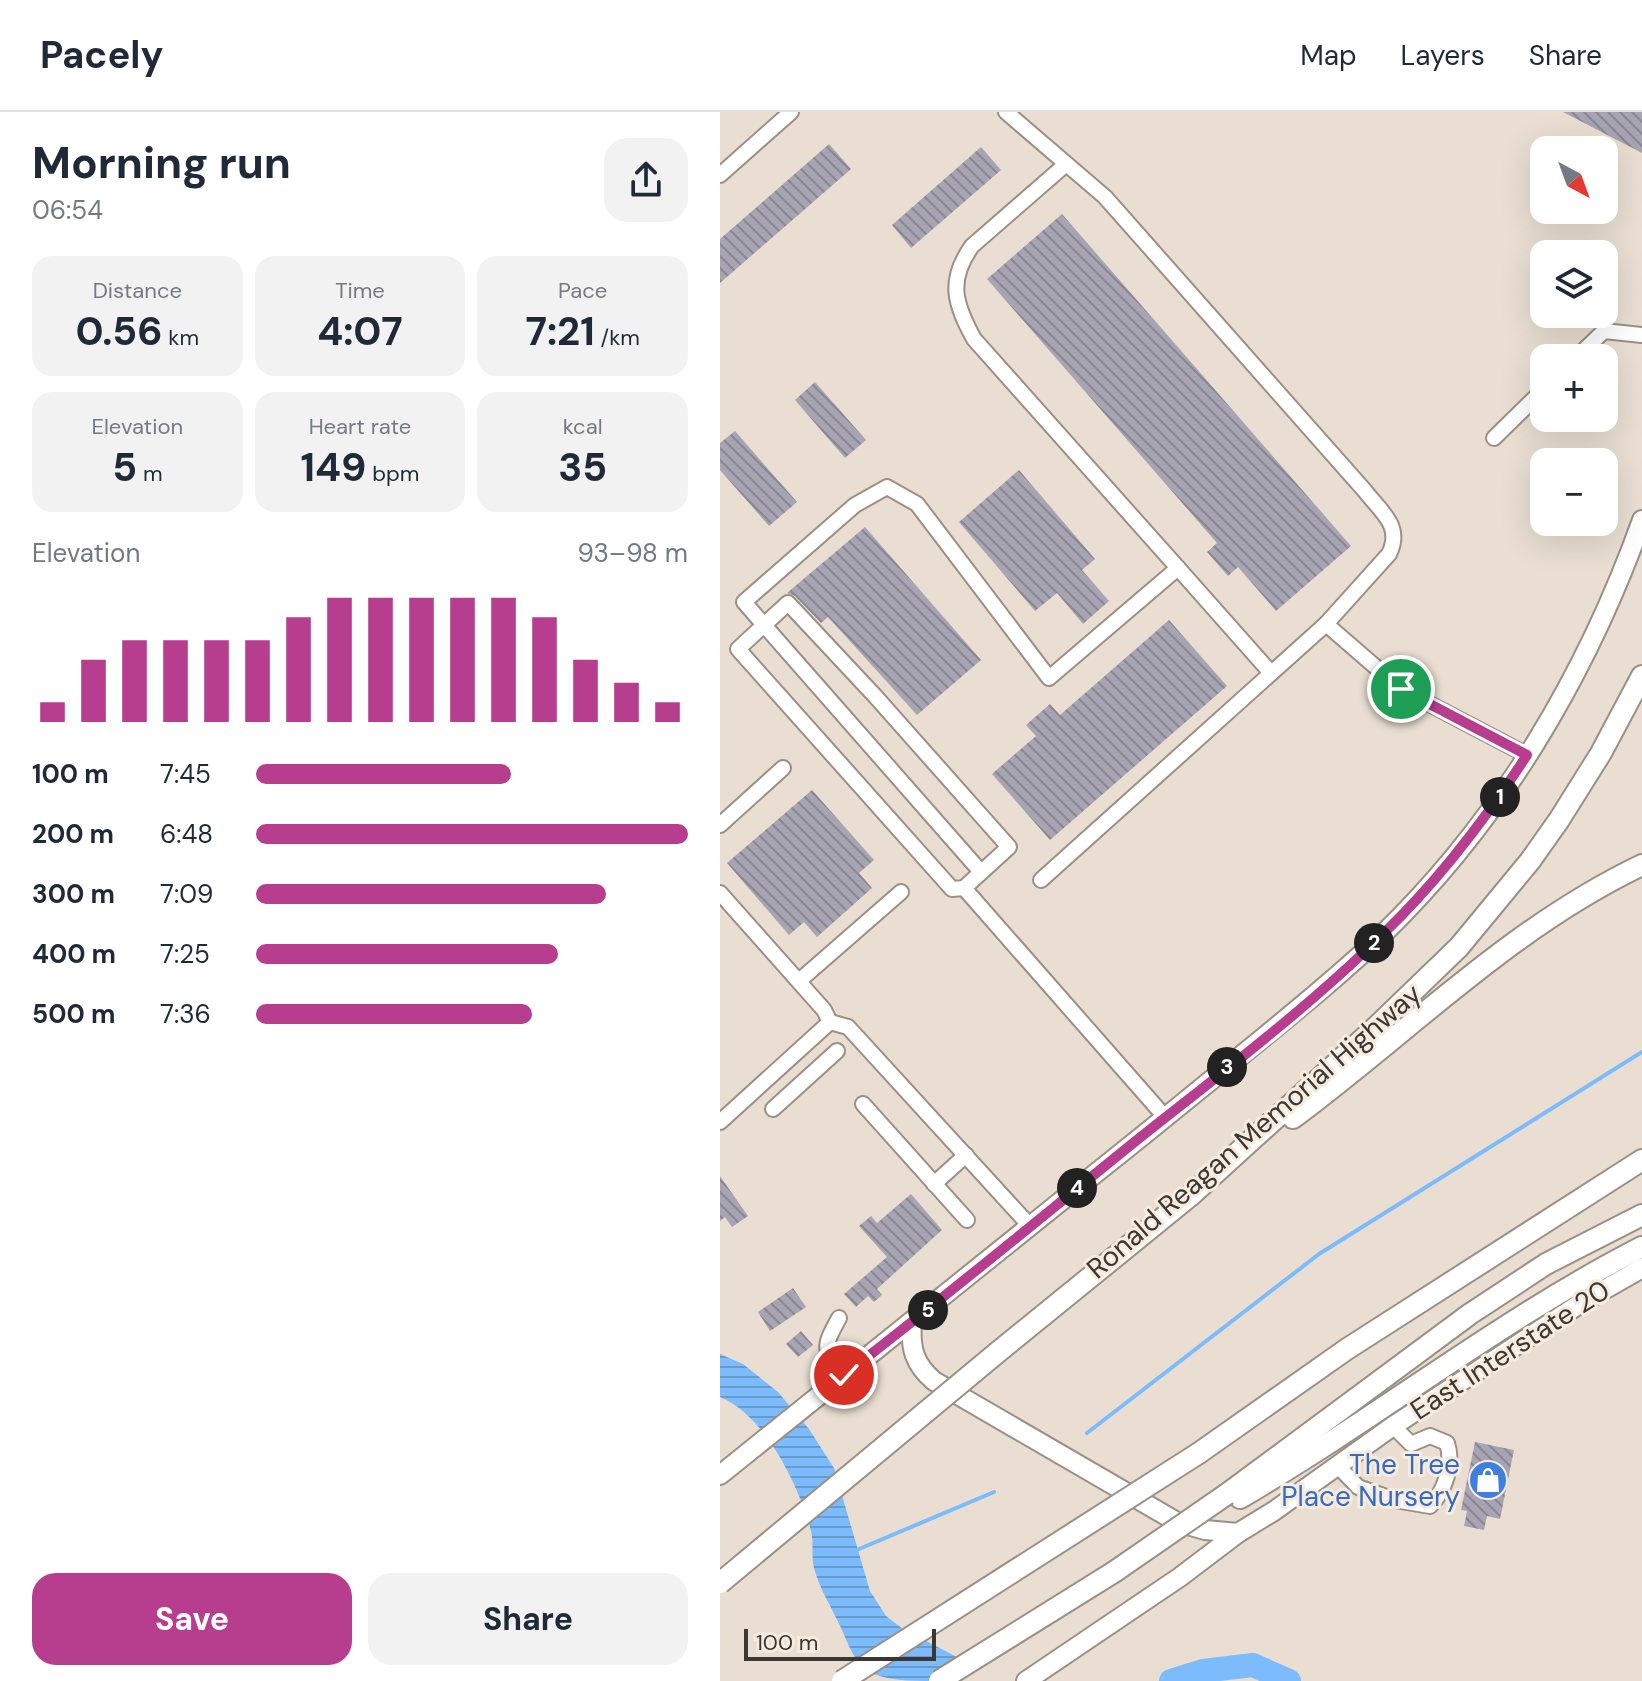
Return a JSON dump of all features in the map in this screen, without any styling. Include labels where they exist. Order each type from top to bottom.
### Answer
[{"type":"highway","name":"Ronald Reagan Memorial Highway","points":[[720,1583],[1190,1196],[1373,1030],[1459,947],[1559,820],[1601,753],[1642,676]]},
{"type":"highway","points":[[1190,1196],[1324,1095],[1506,946],[1579,899],[1642,865]]},
{"type":"highway","points":[[842,1681],[1199,1453],[1347,1349],[1642,1160]]},
{"type":"highway","points":[[939,1681],[1230,1498],[1470,1314],[1546,1264],[1642,1215]]},
{"type":"highway","points":[[1230,1498],[1313,1456],[1561,1294],[1642,1247]]},
{"type":"main road","points":[[720,1475],[1308,1001],[1384,934],[1457,853],[1497,801],[1563,698],[1588,649],[1642,520]]},
{"type":"main road","name":"East Interstate 20","points":[[1026,1681],[1180,1577],[1393,1426],[1581,1303],[1642,1268]]},
{"type":"main road","points":[[912,1322],[910,1341],[916,1362],[934,1381],[1177,1522],[1205,1530],[1238,1533]]},
{"type":"street","points":[[720,175],[791,112]]},
{"type":"street","points":[[1006,112],[1105,197],[1365,491],[1394,529],[1394,543],[1389,554],[1326,624],[1041,880]]},
{"type":"street","points":[[1065,165],[960,262],[956,279],[958,310],[974,339],[1271,673]]},
{"type":"street","points":[[1591,344],[1604,331],[1642,335]]},
{"type":"street","points":[[1494,438],[1530,403]]},
{"type":"street","points":[[981,872],[744,602],[855,505],[887,487],[917,504],[1049,678],[1178,568]]},
{"type":"street","points":[[958,889],[1009,847],[788,603],[738,649],[1165,1117]]},
{"type":"street","points":[[1326,624],[1401,689],[1527,755]]},
{"type":"street","points":[[720,825],[783,768]]},
{"type":"street","points":[[799,981],[901,892]]},
{"type":"street","points":[[720,893],[824,1010],[830,1022],[848,1027],[1030,1226]]},
{"type":"street","points":[[720,1122],[830,1022]]},
{"type":"street","points":[[773,1109],[837,1051]]},
{"type":"street","points":[[786,1063],[803,1082]]},
{"type":"street","points":[[863,1104],[967,1220]]},
{"type":"street","points":[[934,1184],[966,1155]]},
{"type":"street","points":[[839,1318],[825,1345],[826,1353],[840,1378]]},
{"type":"street","points":[[1337,1465],[1358,1487],[1395,1500],[1430,1506],[1442,1494],[1451,1454],[1447,1443],[1430,1436],[1411,1444],[1393,1426]]},
{"type":"water","points":[[720,1354],[743,1364],[778,1392],[809,1429],[834,1468],[870,1591],[886,1616],[903,1629],[957,1657],[933,1681],[882,1677],[867,1671],[856,1658],[816,1576],[811,1531],[789,1474],[752,1419],[720,1397]]},
{"type":"building","points":[[1563,112],[1642,112],[1642,153],[1618,141],[1618,136],[1609,136]]},
{"type":"building","points":[[829,144],[851,169],[720,283],[720,239]]},
{"type":"building","points":[[981,147],[1001,170],[911,248],[892,225]]},
{"type":"building","points":[[1062,214],[1351,546],[1276,611],[1238,567],[1228,576],[1207,552],[1217,543],[987,279]]},
{"type":"building","points":[[815,382],[866,440],[845,458],[795,400]]},
{"type":"building","points":[[735,431],[797,502],[769,526],[720,470],[720,443]]},
{"type":"building","points":[[1019,470],[1095,559],[1082,570],[1109,601],[1083,624],[1057,593],[1035,611],[959,522]]},
{"type":"building","points":[[865,527],[981,660],[917,715],[828,617],[821,623],[795,596],[787,593]]},
{"type":"building","points":[[1169,620],[1227,686],[1050,840],[992,774],[1036,736],[1026,725],[1050,704],[1060,715]]},
{"type":"building","points":[[812,790],[874,860],[859,873],[872,888],[817,937],[804,922],[789,935],[727,863]]},
{"type":"building","points":[[720,1176],[748,1216],[732,1227],[725,1217],[720,1221]]},
{"type":"building","points":[[911,1194],[942,1230],[877,1289],[882,1295],[874,1302],[868,1296],[856,1307],[844,1294],[887,1257],[859,1226],[871,1216],[877,1223]]},
{"type":"building","points":[[793,1288],[806,1307],[770,1331],[758,1312]]},
{"type":"building","points":[[801,1331],[813,1345],[798,1357],[786,1344]]},
{"type":"building","name":"The Tree Place Nursery","points":[[1475,1442],[1514,1450],[1500,1519],[1487,1516],[1484,1530],[1464,1526],[1467,1511],[1461,1510]]},
{"type":"waterway","points":[[1087,1433],[1319,1254],[1642,1052]]},
{"type":"waterway","points":[[852,1552],[994,1492]]},
{"type":"waterway","points":[[1171,1681],[1203,1671],[1253,1665],[1289,1681]]},
{"type":"place","name":"The Tree Place Nursery","points":[[1488,1480]]},
{"type":"route","points":[[844,1375],[1348,966],[1384,934],[1457,853],[1527,755],[1401,689]]}]
